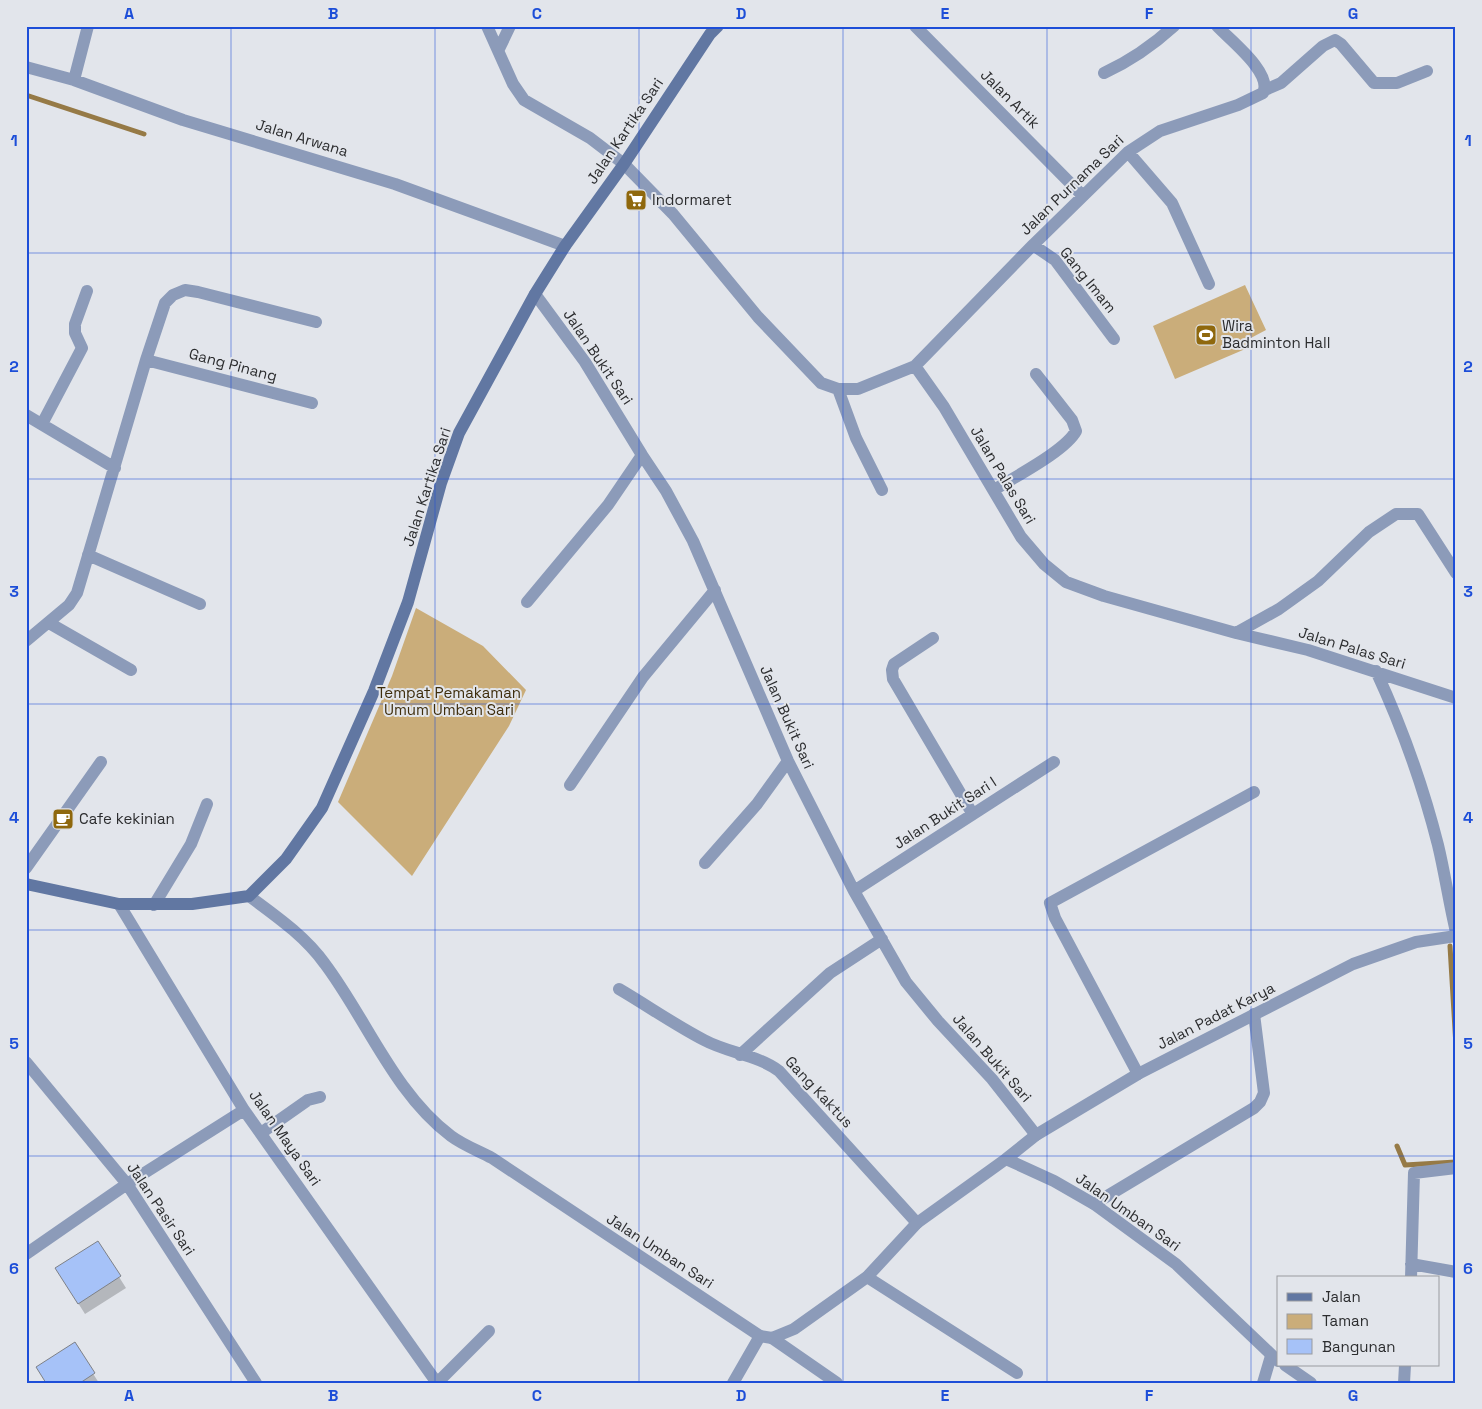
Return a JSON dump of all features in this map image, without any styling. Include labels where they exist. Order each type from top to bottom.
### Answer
[{"type":"main road","name":"Jalan Kartika Sari","points":[[248,896],[286,859],[322,808],[374,691],[408,602],[441,483],[459,433],[535,294],[710,34],[718,26]]},
{"type":"main road","points":[[26,884],[119,904],[192,904],[248,896]]},
{"type":"street","points":[[74,80],[88,26]]},
{"type":"street","points":[[487,26],[499,49],[513,84],[524,100],[590,138],[624,164],[673,214],[764,324],[821,383],[838,389],[858,389],[915,366]]},
{"type":"street","points":[[499,49],[510,26]]},
{"type":"street","name":"Jalan Artik","points":[[915,26],[1082,195]]},
{"type":"street","points":[[1104,73],[1124,64],[1152,46],[1174,26]]},
{"type":"street","points":[[1217,26],[1261,71],[1265,90]]},
{"type":"street","name":"Jalan Purnama Sari","points":[[915,366],[973,309],[1033,244],[1082,195],[1128,152],[1160,131],[1259,97],[1265,90],[1281,83],[1323,46],[1335,40],[1341,44],[1374,83],[1397,82],[1427,71]]},
{"type":"street","name":"Jalan Arwana","points":[[26,67],[74,80],[183,120],[395,184],[566,246]]},
{"type":"street","points":[[1128,152],[1172,203],[1209,284]]},
{"type":"street","name":"Gang Imam","points":[[1033,244],[1055,260],[1114,339]]},
{"type":"street","points":[[26,641],[69,605],[77,593],[146,360],[165,303],[173,295],[185,290],[316,322]]},
{"type":"street","points":[[42,424],[82,348],[75,333],[75,324],[87,291]]},
{"type":"street","name":"Jalan Bukit Sari","points":[[535,294],[586,362],[642,456],[666,491],[693,540],[788,761],[854,891],[906,982],[938,1021],[992,1079],[1036,1136]]},
{"type":"street","name":"Gang Pinang","points":[[146,360],[312,403]]},
{"type":"street","name":"Jalan Palas Sari","points":[[915,366],[994,490],[1021,537],[1044,564],[1066,582],[1104,596],[1236,633],[1308,650],[1456,698]]},
{"type":"street","points":[[994,490],[1061,448],[1072,438],[1076,431],[1072,420],[1036,374]]},
{"type":"street","points":[[838,389],[856,438],[882,490]]},
{"type":"street","points":[[26,415],[115,468]]},
{"type":"street","points":[[527,602],[608,504],[642,456]]},
{"type":"street","points":[[1236,633],[1279,609],[1318,581],[1368,532],[1396,514],[1418,514],[1456,573]]},
{"type":"street","points":[[88,555],[200,604]]},
{"type":"street","points":[[570,785],[643,677],[715,590]]},
{"type":"street","points":[[48,623],[132,670]]},
{"type":"street","points":[[933,638],[894,664],[892,670],[893,678],[972,814]]},
{"type":"street","points":[[1376,671],[1393,707],[1418,776],[1438,846],[1456,932]]},
{"type":"street","points":[[706,863],[757,804],[788,761]]},
{"type":"street","points":[[26,868],[100,762]]},
{"type":"street","name":"Jalan Bukit Sari I","points":[[854,891],[1054,762]]},
{"type":"street","points":[[1138,1074],[1056,918],[1050,903],[1254,792]]},
{"type":"street","points":[[154,905],[191,844],[208,804]]},
{"type":"street","name":"Jalan Umban Sari","points":[[248,896],[298,933],[325,963],[407,1089],[432,1118],[452,1137],[492,1158],[837,1383]]},
{"type":"street","name":"Jalan Maya Sari","points":[[119,904],[244,1110],[437,1383]]},
{"type":"street","name":"Jalan Padat Karya","points":[[1006,1159],[1036,1136],[1138,1074],[1353,964],[1416,942],[1456,936]]},
{"type":"street","points":[[740,1055],[830,972],[882,939]]},
{"type":"street","name":"Gang Kaktus","points":[[619,989],[705,1041],[740,1055],[769,1063],[779,1071],[917,1223]]},
{"type":"street","points":[[1094,1204],[1254,1108],[1260,1102],[1264,1093],[1254,1014]]},
{"type":"street","name":"Jalan Pasir Sari","points":[[26,1062],[126,1184],[256,1383]]},
{"type":"street","points":[[261,1134],[308,1100],[320,1097]]},
{"type":"street","points":[[26,1254],[126,1184],[244,1110]]},
{"type":"street","points":[[733,1383],[766,1337],[794,1329],[867,1276],[917,1223],[1006,1159]]},
{"type":"street","name":"Jalan Umban Sari","points":[[1006,1159],[1054,1181],[1094,1204],[1176,1264],[1275,1358]]},
{"type":"street","points":[[1411,1276],[1414,1174],[1456,1168]]},
{"type":"street","points":[[1412,1264],[1456,1272]]},
{"type":"street","points":[[867,1276],[1017,1373]]},
{"type":"street","points":[[437,1383],[489,1331]]},
{"type":"street","points":[[1263,1383],[1275,1358]]},
{"type":"street","points":[[1286,1366],[1311,1383]]},
{"type":"street","points":[[1404,1383],[1405,1366]]},
{"type":"green space","name":"Wira Badminton Hall","points":[[1245,285],[1266,330],[1247,340],[1250,347],[1175,379],[1153,326]]},
{"type":"green space","name":"Tempat Pemakaman Umum Umban Sari","points":[[416,608],[483,646],[526,690],[509,726],[412,876],[338,802],[392,676]]},
{"type":"building","points":[[98,1241],[121,1276],[78,1304],[55,1268]]},
{"type":"building","points":[[75,1342],[95,1373],[80,1383],[46,1383],[36,1367]]},
{"type":"waterway","points":[[26,95],[144,134]]},
{"type":"waterway","points":[[1450,946],[1456,1046]]},
{"type":"waterway","points":[[1397,1146],[1405,1165],[1456,1162]]},
{"type":"place","name":"Indormaret","points":[[636,200]]},
{"type":"place","name":"Wira Badminton Hall","points":[[1206,335]]},
{"type":"place","name":"Cafe kekinian","points":[[63,819]]}]
